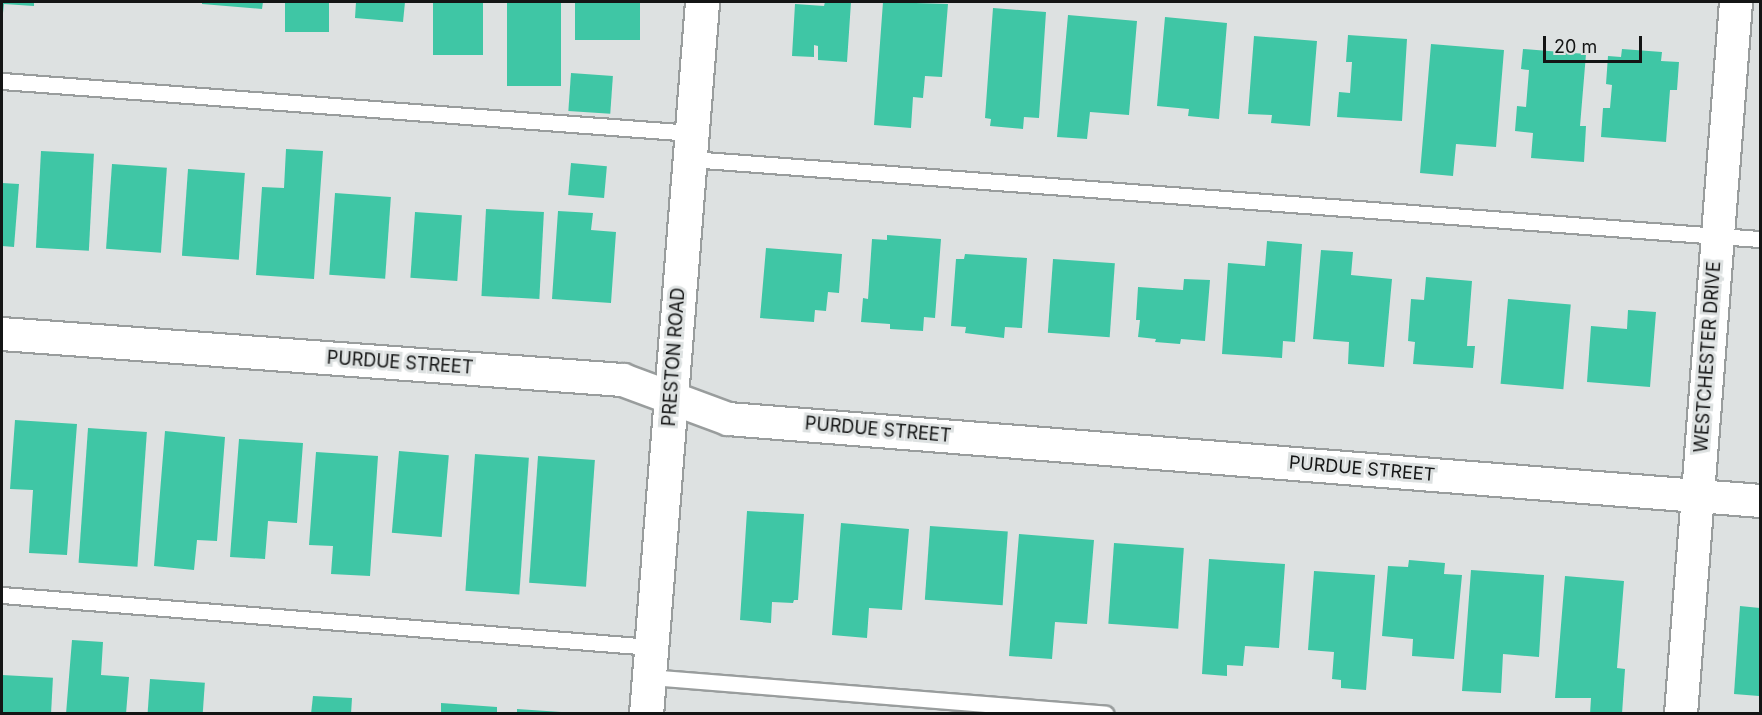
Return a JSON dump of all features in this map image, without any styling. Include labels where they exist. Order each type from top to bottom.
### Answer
[{"type":"main road","name":"PRESTON ROAD","points":[[646,714],[702,2]]},
{"type":"street","name":"WESTCHESTER DRIVE","points":[[1681,714],[1736,2]]},
{"type":"street","name":"PURDUE STREET","points":[[2,334],[623,380],[728,419],[1761,501]]},
{"type":"lane","points":[[2,81],[691,146],[1761,240]]},
{"type":"lane","points":[[2,595],[650,662],[1106,714]]},
{"type":"building","points":[[2,2],[34,2],[34,6],[4,4],[3,13]]},
{"type":"building","points":[[202,2],[263,2],[262,9],[202,4]]},
{"type":"building","points":[[285,2],[329,2],[329,32],[285,32]]},
{"type":"building","points":[[356,2],[405,2],[403,22],[355,18]]},
{"type":"building","points":[[433,2],[483,2],[483,55],[433,55]]},
{"type":"building","points":[[507,2],[561,2],[561,86],[507,86]]},
{"type":"building","points":[[575,2],[640,2],[640,40],[575,40]]},
{"type":"building","points":[[825,2],[851,2],[847,62],[818,60],[818,46],[814,45],[814,57],[792,56],[795,4],[824,6]]},
{"type":"building","points":[[883,2],[948,4],[942,77],[925,76],[923,98],[913,97],[911,128],[874,125]]},
{"type":"building","points":[[993,8],[1046,12],[1039,118],[1024,117],[1023,129],[990,126],[991,119],[985,118]]},
{"type":"building","points":[[1068,15],[1137,21],[1129,115],[1090,112],[1087,139],[1057,137]]},
{"type":"building","points":[[1165,17],[1227,23],[1219,119],[1188,116],[1189,109],[1157,106]]},
{"type":"building","points":[[1348,35],[1407,39],[1402,121],[1337,117],[1339,92],[1350,93],[1352,62],[1346,62]]},
{"type":"building","points":[[1254,36],[1317,41],[1310,126],[1271,123],[1272,115],[1248,114]]},
{"type":"building","points":[[1431,44],[1504,50],[1496,147],[1456,144],[1453,176],[1420,173]]},
{"type":"building","points":[[1523,49],[1586,54],[1580,126],[1586,126],[1584,162],[1531,158],[1533,133],[1515,131],[1517,106],[1526,107],[1529,70],[1521,69]]},
{"type":"building","points":[[1622,49],[1662,52],[1661,61],[1679,62],[1677,90],[1670,90],[1666,142],[1601,137],[1603,108],[1610,108],[1612,85],[1606,84],[1608,56],[1621,57]]},
{"type":"building","points":[[571,73],[613,76],[610,114],[568,111]]},
{"type":"building","points":[[286,149],[323,151],[314,279],[256,275],[262,187],[284,188]]},
{"type":"building","points":[[41,151],[94,154],[89,251],[36,248]]},
{"type":"building","points":[[571,163],[607,166],[604,198],[568,195]]},
{"type":"building","points":[[112,164],[167,168],[161,253],[106,249]]},
{"type":"building","points":[[188,169],[245,173],[239,260],[182,256]]},
{"type":"building","points":[[2,183],[19,184],[14,247],[2,246]]},
{"type":"building","points":[[335,193],[391,197],[385,279],[329,275]]},
{"type":"building","points":[[486,209],[544,212],[539,299],[481,296]]},
{"type":"building","points":[[558,211],[593,213],[591,230],[616,232],[611,303],[552,299]]},
{"type":"building","points":[[415,212],[462,215],[457,281],[410,278]]},
{"type":"building","points":[[887,235],[941,239],[935,318],[924,317],[923,331],[890,329],[890,324],[861,322],[863,298],[868,299],[872,239],[887,240]]},
{"type":"building","points":[[1267,241],[1302,244],[1295,342],[1283,341],[1282,358],[1222,354],[1228,263],[1265,266]]},
{"type":"building","points":[[766,248],[842,254],[839,293],[828,292],[826,311],[815,310],[814,322],[760,318]]},
{"type":"building","points":[[1321,250],[1353,252],[1351,275],[1392,279],[1384,367],[1348,364],[1349,342],[1313,339]]},
{"type":"building","points":[[965,254],[1027,258],[1022,328],[1005,327],[1004,338],[965,333],[966,327],[951,326],[956,259],[964,259]]},
{"type":"building","points":[[1053,259],[1115,263],[1110,337],[1048,333]]},
{"type":"building","points":[[1426,277],[1472,281],[1467,346],[1475,346],[1473,368],[1413,364],[1415,342],[1408,341],[1411,299],[1424,300]]},
{"type":"building","points":[[1184,279],[1210,280],[1205,341],[1181,339],[1180,344],[1155,342],[1156,339],[1138,337],[1140,320],[1136,320],[1138,287],[1183,290]]},
{"type":"building","points":[[1508,299],[1571,304],[1563,389],[1501,384]]},
{"type":"building","points":[[1628,310],[1656,312],[1650,387],[1587,382],[1591,326],[1627,329]]},
{"type":"building","points":[[15,420],[77,424],[67,555],[29,553],[33,490],[10,489]]},
{"type":"building","points":[[88,428],[147,432],[137,567],[79,563]]},
{"type":"building","points":[[165,431],[225,437],[217,541],[197,540],[194,570],[154,566]]},
{"type":"building","points":[[239,439],[303,443],[297,523],[268,521],[265,559],[230,557]]},
{"type":"building","points":[[399,451],[449,455],[442,537],[392,533]]},
{"type":"building","points":[[316,452],[378,456],[370,576],[331,574],[333,546],[309,545]]},
{"type":"building","points":[[475,454],[529,458],[519,594],[465,591]]},
{"type":"building","points":[[538,456],[595,460],[586,587],[529,583]]},
{"type":"building","points":[[747,511],[804,514],[798,600],[794,600],[793,603],[772,602],[771,623],[740,620]]},
{"type":"building","points":[[841,523],[909,529],[902,610],[869,608],[867,638],[832,635]]},
{"type":"building","points":[[930,526],[1008,531],[1003,605],[925,600]]},
{"type":"building","points":[[1019,534],[1094,540],[1087,624],[1055,622],[1052,659],[1009,656]]},
{"type":"building","points":[[1114,543],[1184,548],[1178,629],[1108,624]]},
{"type":"building","points":[[1209,559],[1285,564],[1279,648],[1245,646],[1243,666],[1227,665],[1227,676],[1202,674]]},
{"type":"building","points":[[1409,560],[1445,563],[1444,574],[1462,575],[1454,659],[1412,656],[1413,639],[1382,636],[1388,566],[1408,567]]},
{"type":"building","points":[[1471,570],[1544,575],[1539,657],[1503,654],[1501,693],[1462,691]]},
{"type":"building","points":[[1314,571],[1375,575],[1366,690],[1341,688],[1341,680],[1332,679],[1334,652],[1308,650]]},
{"type":"building","points":[[1565,576],[1624,581],[1617,668],[1625,669],[1622,714],[1590,714],[1591,698],[1555,698]]},
{"type":"building","points":[[1740,606],[1760,608],[1759,696],[1734,694]]},
{"type":"building","points":[[72,640],[103,642],[101,675],[129,677],[126,714],[66,714]]},
{"type":"building","points":[[2,675],[53,678],[51,714],[2,714]]},
{"type":"building","points":[[150,679],[205,683],[203,714],[148,714]]},
{"type":"building","points":[[313,696],[352,698],[351,714],[311,714]]},
{"type":"building","points":[[441,703],[497,707],[497,714],[441,714]]},
{"type":"building","points":[[517,709],[561,712],[561,714],[517,714]]}]
